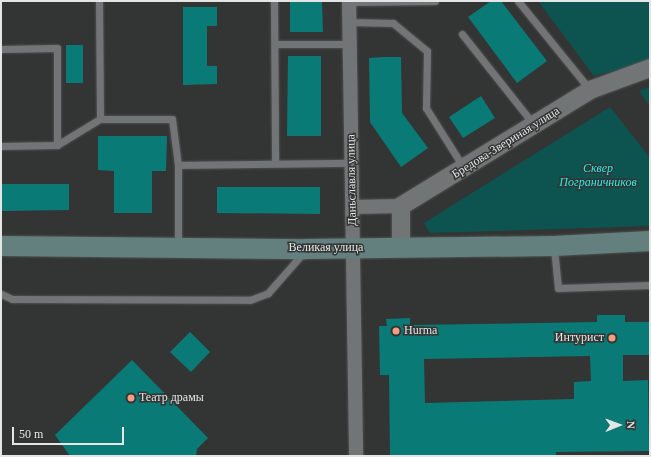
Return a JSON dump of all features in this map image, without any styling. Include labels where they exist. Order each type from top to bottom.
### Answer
[{"type":"main road","name":"Великая улица","points":[[1,246],[306,249],[554,246],[650,241]]},
{"type":"street","name":"Даньславля улица","points":[[349,1],[356,456]]},
{"type":"street","name":"Бредова-Звериная улица","points":[[401,206],[465,169],[590,90],[650,68]]},
{"type":"street","points":[[353,207],[401,206],[401,247]]},
{"type":"lane","points":[[99,1],[100,119]]},
{"type":"lane","points":[[274,1],[275,163]]},
{"type":"lane","points":[[349,1],[435,1]]},
{"type":"lane","points":[[518,1],[590,90]]},
{"type":"lane","points":[[349,22],[393,23],[427,51],[426,108],[465,169]]},
{"type":"lane","points":[[462,34],[534,125]]},
{"type":"lane","points":[[275,44],[350,44]]},
{"type":"lane","points":[[1,49],[57,48],[57,145]]},
{"type":"lane","points":[[1,146],[57,145],[100,119],[172,118],[178,165],[178,248]]},
{"type":"lane","points":[[178,165],[352,163]]},
{"type":"lane","points":[[554,246],[558,288],[650,285]]},
{"type":"lane","points":[[1,294],[12,299],[257,298],[268,293],[306,249]]},
{"type":"green space","points":[[538,1],[650,1],[650,61],[594,76]]},
{"type":"green space","points":[[650,87],[650,106],[639,91]]},
{"type":"green space","name":"Сквер Пограничников","points":[[610,107],[650,158],[650,226],[430,233],[424,223]]},
{"type":"building","points":[[290,1],[322,1],[323,32],[290,32]]},
{"type":"building","points":[[491,1],[501,1],[547,61],[517,83],[468,17]]},
{"type":"building","points":[[183,7],[217,7],[217,26],[207,26],[207,66],[217,66],[217,84],[183,85]]},
{"type":"building","points":[[66,45],[83,45],[83,83],[66,83]]},
{"type":"building","points":[[288,56],[321,56],[321,136],[287,136]]},
{"type":"building","points":[[401,57],[402,113],[428,148],[401,167],[370,122],[369,58]]},
{"type":"building","points":[[481,96],[495,118],[463,138],[449,117]]},
{"type":"building","points":[[98,136],[167,136],[166,171],[152,171],[152,213],[114,213],[114,171],[98,170]]},
{"type":"building","points":[[1,184],[69,184],[69,210],[1,211]]},
{"type":"building","points":[[217,187],[320,187],[320,214],[217,213]]},
{"type":"building","points":[[597,315],[625,315],[625,322],[650,322],[650,355],[623,355],[623,381],[648,380],[649,451],[556,452],[556,456],[390,456],[389,375],[380,375],[379,326],[387,326],[386,319],[410,318],[410,325],[597,322]],"holes":[[[590,356],[591,381],[574,382],[574,399],[425,403],[424,359]]]},
{"type":"building","points":[[190,332],[210,352],[191,372],[170,352]]},
{"type":"building","name":"Театр драмы","points":[[132,360],[208,438],[197,449],[196,456],[70,456],[55,435]]},
{"type":"place","name":"Hurma","points":[[396,331]]},
{"type":"place","name":"Интурист","points":[[612,338]]},
{"type":"place","name":"Театр драмы","points":[[131,398]]}]
